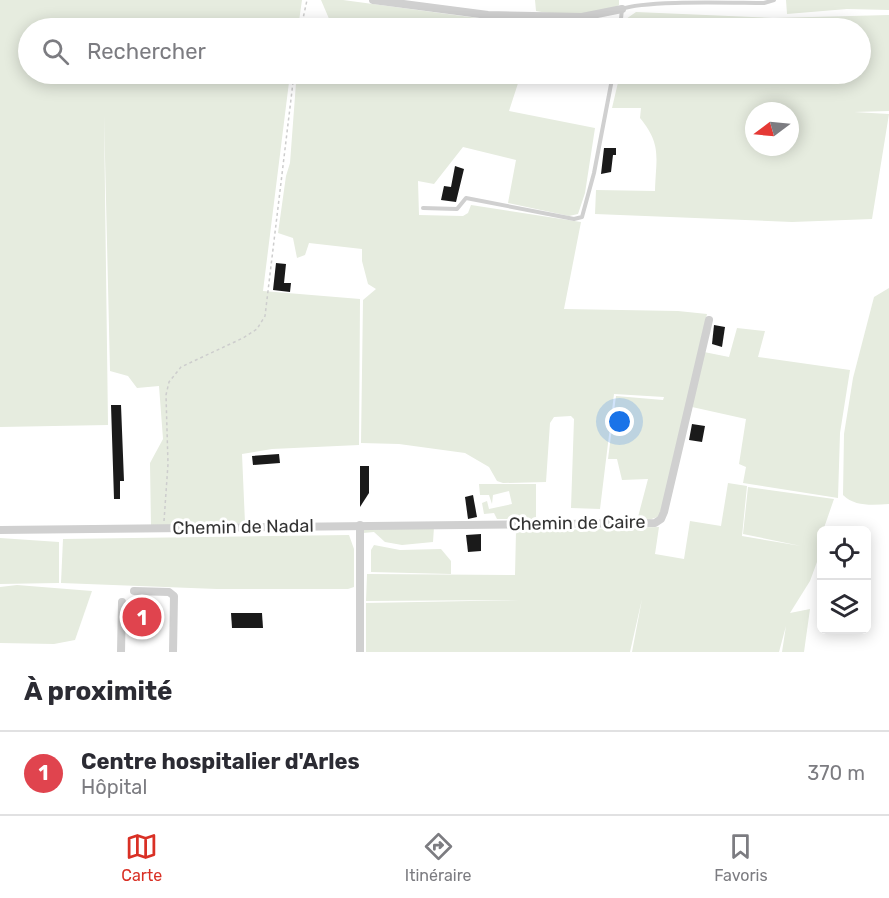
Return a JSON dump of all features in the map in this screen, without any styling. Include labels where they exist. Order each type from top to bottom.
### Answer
[{"type":"street","points":[[373,0],[488,15],[582,17],[622,9]]},
{"type":"street","name":"Chemin de Caire","points":[[360,525],[655,523],[661,519],[664,512],[709,320]]},
{"type":"street","points":[[360,525],[360,652]]},
{"type":"street","name":"Chemin de Nadal","points":[[0,530],[360,525]]},
{"type":"street","points":[[134,591],[169,592],[174,596],[173,652]]},
{"type":"street","points":[[121,652],[122,602]]},
{"type":"lane","points":[[621,18],[622,9],[630,4],[650,0],[764,3],[774,0]]},
{"type":"lane","points":[[423,208],[458,209],[466,198],[574,219],[582,217],[594,173],[611,84]]},
{"type":"path","points":[[303,18],[307,0]]},
{"type":"path","points":[[163,528],[168,464],[166,395],[169,382],[181,367],[257,329],[265,316],[293,84]]},
{"type":"shaded area","points":[[0,0],[302,0],[299,18],[18,18],[18,84],[289,84],[263,291],[360,299],[359,445],[272,449],[242,454],[245,523],[151,526],[150,463],[163,439],[159,386],[137,388],[128,376],[110,371],[104,114],[108,425],[0,427]]},
{"type":"shaded area","points":[[321,0],[343,0],[477,18],[329,18]]},
{"type":"shaded area","points":[[535,0],[619,0],[619,5],[600,12],[567,15],[536,11]]},
{"type":"shaded area","points":[[786,0],[889,0],[889,10],[847,9],[787,14]]},
{"type":"shaded area","points":[[636,12],[773,18],[627,18]]},
{"type":"shaded area","points":[[889,15],[889,111],[854,112],[889,114],[872,219],[792,222],[595,214],[596,190],[655,191],[655,144],[640,118],[641,108],[612,108],[618,84],[871,84],[871,18],[773,18]]},
{"type":"shaded area","points":[[296,84],[518,84],[509,111],[595,128],[585,193],[578,214],[569,216],[508,203],[516,160],[463,147],[434,184],[418,181],[419,215],[463,216],[468,213],[471,205],[581,222],[564,309],[678,311],[707,314],[660,516],[649,520],[638,517],[648,479],[622,480],[617,459],[608,459],[616,396],[663,400],[664,397],[614,394],[600,509],[571,508],[574,419],[571,416],[554,417],[550,423],[546,482],[503,483],[497,481],[489,467],[465,453],[399,444],[361,443],[363,300],[376,289],[368,284],[362,261],[362,249],[309,243],[305,255],[297,258],[293,238],[278,233],[290,163]]},
{"type":"shaded area","points":[[889,288],[889,504],[864,504],[853,502],[843,495],[844,434],[853,378],[874,297]]},
{"type":"shaded area","points":[[737,328],[765,331],[758,357],[850,370],[840,433],[838,498],[743,483],[746,467],[739,464],[746,419],[692,407],[704,352],[729,357]]},
{"type":"shaded area","points":[[728,483],[747,486],[742,536],[801,546],[743,534],[748,487],[834,499],[825,526],[817,526],[817,562],[810,581],[790,613],[810,609],[804,652],[782,652],[786,626],[779,652],[632,652],[642,599],[630,652],[366,652],[366,603],[520,600],[366,601],[367,574],[515,575],[516,531],[659,527],[655,554],[684,559],[690,521],[721,526]]},
{"type":"shaded area","points":[[479,484],[536,484],[536,519],[497,519],[494,513],[484,514],[482,503],[487,501],[489,509],[512,504],[509,491],[493,495],[492,504],[489,495],[480,495]]},
{"type":"shaded area","points":[[363,527],[434,527],[433,542],[402,545],[385,542],[374,532],[363,533]]},
{"type":"shaded area","points":[[349,535],[354,549],[354,587],[348,589],[217,589],[61,583],[63,539]]},
{"type":"shaded area","points":[[0,538],[59,542],[59,583],[0,584]]},
{"type":"shaded area","points":[[374,545],[400,550],[441,549],[451,561],[451,574],[371,572],[371,550]]},
{"type":"shaded area","points":[[17,585],[92,591],[75,640],[54,644],[0,643],[0,587]]},
{"type":"building","points":[[604,148],[616,148],[616,155],[613,155],[611,172],[601,174]]},
{"type":"building","points":[[455,166],[464,169],[456,202],[441,200],[444,186],[451,187]]},
{"type":"building","points":[[276,263],[286,264],[284,283],[291,283],[290,292],[273,290]]},
{"type":"building","points":[[714,325],[725,327],[722,347],[712,344]]},
{"type":"building","points":[[111,405],[121,405],[124,481],[120,481],[120,499],[114,499]]},
{"type":"building","points":[[692,424],[705,426],[702,442],[689,440]]},
{"type":"building","points":[[279,454],[280,463],[253,465],[252,456]]},
{"type":"building","points":[[360,466],[369,466],[369,493],[360,507]]},
{"type":"building","points":[[473,495],[477,517],[468,519],[465,497]]},
{"type":"building","points":[[481,534],[481,551],[468,552],[466,535]]},
{"type":"building","points":[[231,613],[262,613],[263,628],[232,628]]},
{"type":"place","name":"Centre hospitalier d'Arles","points":[[142,617]]}]
